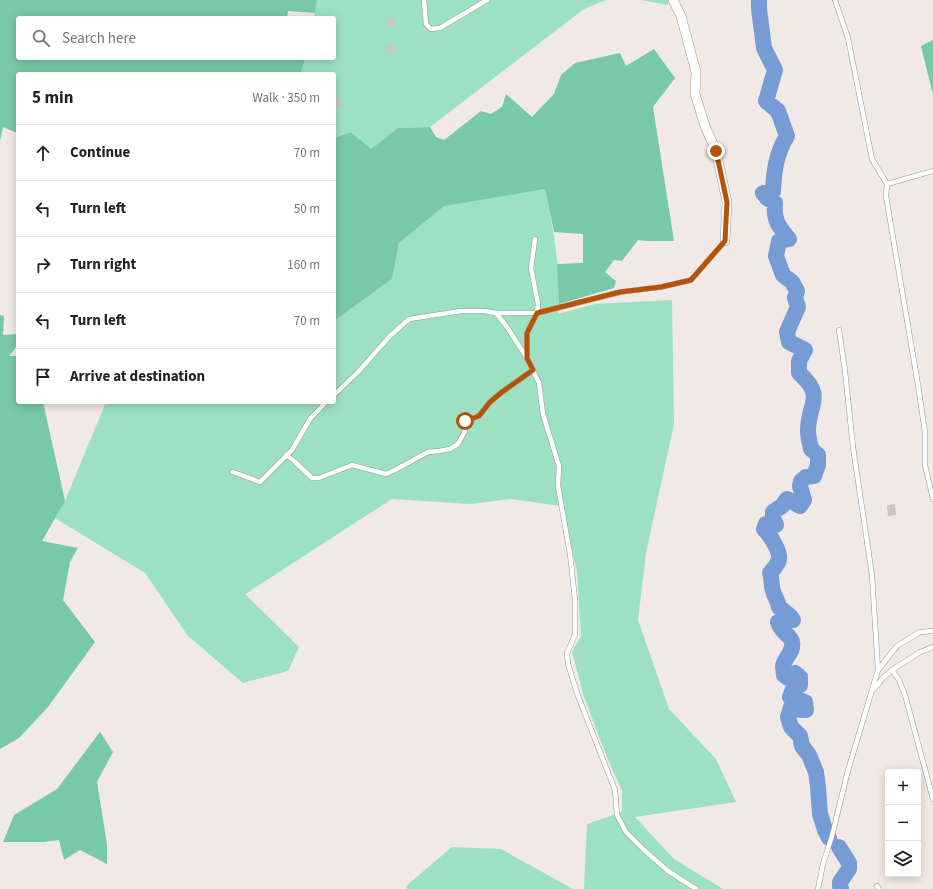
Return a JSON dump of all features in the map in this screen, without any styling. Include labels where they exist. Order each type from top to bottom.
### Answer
[{"type":"street","points":[[673,0],[680,16],[696,72],[695,94],[705,126],[718,159],[727,202],[725,241]]},
{"type":"lane","points":[[424,0],[426,24],[431,29],[440,28],[487,0]]},
{"type":"lane","points":[[835,0],[848,38],[872,159],[887,184],[886,196],[925,432],[925,465],[933,499]]},
{"type":"lane","points":[[887,184],[933,171]]},
{"type":"lane","points":[[527,358],[527,333],[537,313],[538,304],[531,268],[535,239]]},
{"type":"lane","points":[[336,393],[358,372],[390,336],[409,319],[461,311],[537,313],[620,292],[661,287],[691,280],[725,241]]},
{"type":"lane","points":[[496,313],[507,326],[527,358],[539,383],[543,414],[559,466],[558,486],[574,586],[575,635],[567,653],[568,664],[578,696],[615,790],[617,815],[626,832],[668,871],[696,889]]},
{"type":"lane","points":[[818,889],[823,864],[832,836],[847,774],[878,670],[872,575],[852,447],[845,371],[839,330]]},
{"type":"lane","points":[[286,455],[312,478],[319,478],[352,465],[386,474],[428,452],[445,450],[458,444],[465,431],[465,421],[479,416],[490,402],[533,370]]},
{"type":"lane","points":[[233,472],[260,482],[292,450],[310,419],[324,404]]},
{"type":"lane","points":[[878,670],[897,646],[920,632],[933,631]]},
{"type":"lane","points":[[872,691],[892,670],[920,652],[933,647]]},
{"type":"lane","points":[[892,670],[899,680],[905,695],[933,799]]},
{"type":"green space","points":[[0,0],[317,0],[315,13],[288,11],[287,16],[16,16],[16,60],[304,60],[302,72],[16,72],[16,133],[3,127],[0,141]]},
{"type":"green space","points":[[317,0],[606,0],[584,9],[430,127],[398,128],[371,149],[351,132],[336,137],[336,72],[302,72],[304,60],[336,60],[336,16],[314,16]]},
{"type":"green space","points":[[641,0],[668,0],[668,5]]},
{"type":"green space","points":[[933,40],[933,95],[921,46]]},
{"type":"green space","points":[[654,49],[675,78],[653,107],[674,241],[638,240],[622,261],[614,260],[605,272],[616,281],[614,288],[559,304],[557,264],[583,263],[583,234],[554,232],[545,189],[444,206],[399,243],[392,279],[336,320],[336,137],[351,132],[371,149],[398,128],[430,127],[436,137],[444,140],[481,111],[491,114],[502,107],[506,94],[532,117],[554,94],[561,75],[575,63],[620,53],[626,66]]},
{"type":"green space","points":[[545,189],[554,235],[558,267],[558,314],[595,304],[672,300],[674,424],[646,553],[638,620],[669,709],[716,759],[736,802],[635,817],[674,859],[723,889],[584,889],[587,824],[622,812],[622,791],[584,697],[572,652],[581,636],[577,571],[561,506],[511,499],[470,504],[392,499],[245,594],[299,647],[288,671],[243,683],[188,636],[145,573],[55,518],[65,501],[105,404],[336,404],[336,320],[392,279],[399,243],[444,205]]},
{"type":"green space","points":[[0,315],[4,316],[3,335],[16,334],[16,347],[9,356],[16,356],[16,404],[43,404],[65,501],[42,541],[78,548],[70,562],[63,600],[95,642],[48,707],[19,738],[0,749]]},
{"type":"green space","points":[[100,732],[113,752],[97,782],[107,844],[107,864],[80,850],[64,860],[59,840],[44,842],[3,842],[14,815],[57,789]]},
{"type":"green space","points":[[452,847],[501,849],[573,889],[407,889],[406,886]]},
{"type":"building","points":[[387,19],[396,19],[396,27],[387,27]]},
{"type":"building","points":[[394,44],[395,52],[387,53],[386,45]]},
{"type":"building","points":[[336,96],[343,105],[336,110]]},
{"type":"building","points":[[895,504],[896,515],[888,516],[887,505]]},
{"type":"waterway","points":[[759,0],[764,48],[775,70],[766,101],[778,111],[787,136],[780,149],[776,163],[773,191],[763,193],[767,198],[775,203],[776,219],[782,231],[789,239],[779,241],[776,256],[783,275],[792,282],[797,291],[795,298],[798,307],[787,332],[789,342],[805,350],[799,361],[799,373],[812,388],[814,395],[808,433],[811,449],[818,455],[818,465],[814,476],[806,477],[801,481],[800,486],[804,500],[800,506],[787,499],[782,506],[773,512],[773,518],[776,525],[766,524],[764,529],[774,544],[779,557],[777,564],[770,573],[774,593],[779,607],[793,620],[783,620],[778,622],[781,628],[790,637],[792,642],[791,652],[783,666],[784,675],[788,678],[795,673],[800,677],[800,685],[793,689],[790,697],[805,702],[806,710],[791,707],[788,717],[791,727],[800,736],[802,746],[809,755],[816,772],[820,814],[829,838]]},
{"type":"waterway","points":[[839,847],[849,863],[849,869],[840,882],[841,889]]},
{"type":"route","points":[[465,421],[479,416],[490,402],[533,370],[527,358],[527,333],[537,313],[620,292],[661,287],[691,280],[725,241],[727,202],[716,151]]}]
